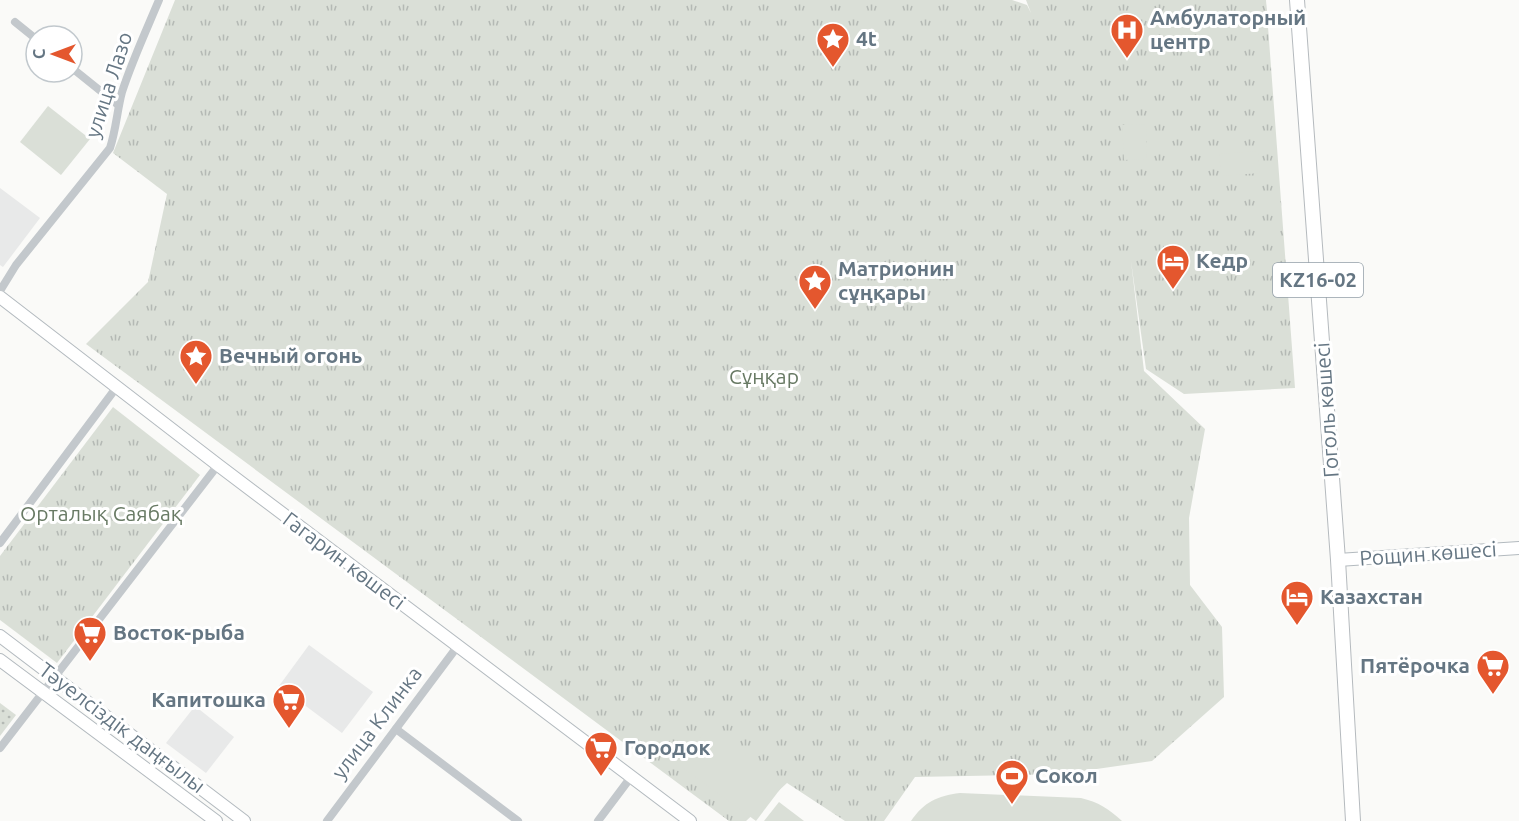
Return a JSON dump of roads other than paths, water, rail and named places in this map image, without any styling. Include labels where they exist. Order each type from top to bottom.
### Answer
[{"type":"main road","name":"Гоголь көшесі","points":[[1297,0],[1338,560],[1353,821]]},
{"type":"street","name":"улица Лазо","points":[[0,291],[16,264],[110,148],[114,137],[118,105],[128,74],[159,0]]},
{"type":"street","points":[[15,22],[24,29]]},
{"type":"street","points":[[84,78],[118,105]]},
{"type":"street","name":"Гагарин көшесі","points":[[0,297],[457,647],[690,821]]},
{"type":"street","points":[[0,543],[116,388]]},
{"type":"street","points":[[0,748],[218,465]]},
{"type":"street","name":"Рощин көшесі","points":[[1338,560],[1519,548]]},
{"type":"street","name":"Тәуелсіздік даңғылы","points":[[0,636],[244,821]]},
{"type":"street","name":"улица Клинка","points":[[327,821],[457,647]]},
{"type":"street","name":"Тәуелсіздік даңғылы","points":[[0,660],[216,821]]},
{"type":"street","points":[[396,729],[518,821]]},
{"type":"street","points":[[598,821],[631,777]]},
{"type":"place","name":"Амбулаторный центр","points":[[1127,59]]},
{"type":"place","name":"4t","points":[[833,68]]},
{"type":"place","name":"Кедр","points":[[1173,290]]},
{"type":"place","name":"Матрионин сұңқары","points":[[815,310]]},
{"type":"place","name":"Вечный огонь","points":[[196,385]]},
{"type":"place","name":"Казахстан","points":[[1297,626]]},
{"type":"place","name":"Восток-рыба","points":[[90,662]]},
{"type":"place","name":"Пятёрочка","points":[[1493,695]]},
{"type":"place","name":"Капитошка","points":[[289,729]]},
{"type":"place","name":"Городок","points":[[601,777]]},
{"type":"place","name":"Сокол","points":[[1012,805]]},
{"type":"park label","name":"Сұңқар","points":[[764,377]]},
{"type":"park label","name":"Орталық Саябақ","points":[[101,514]]}]
